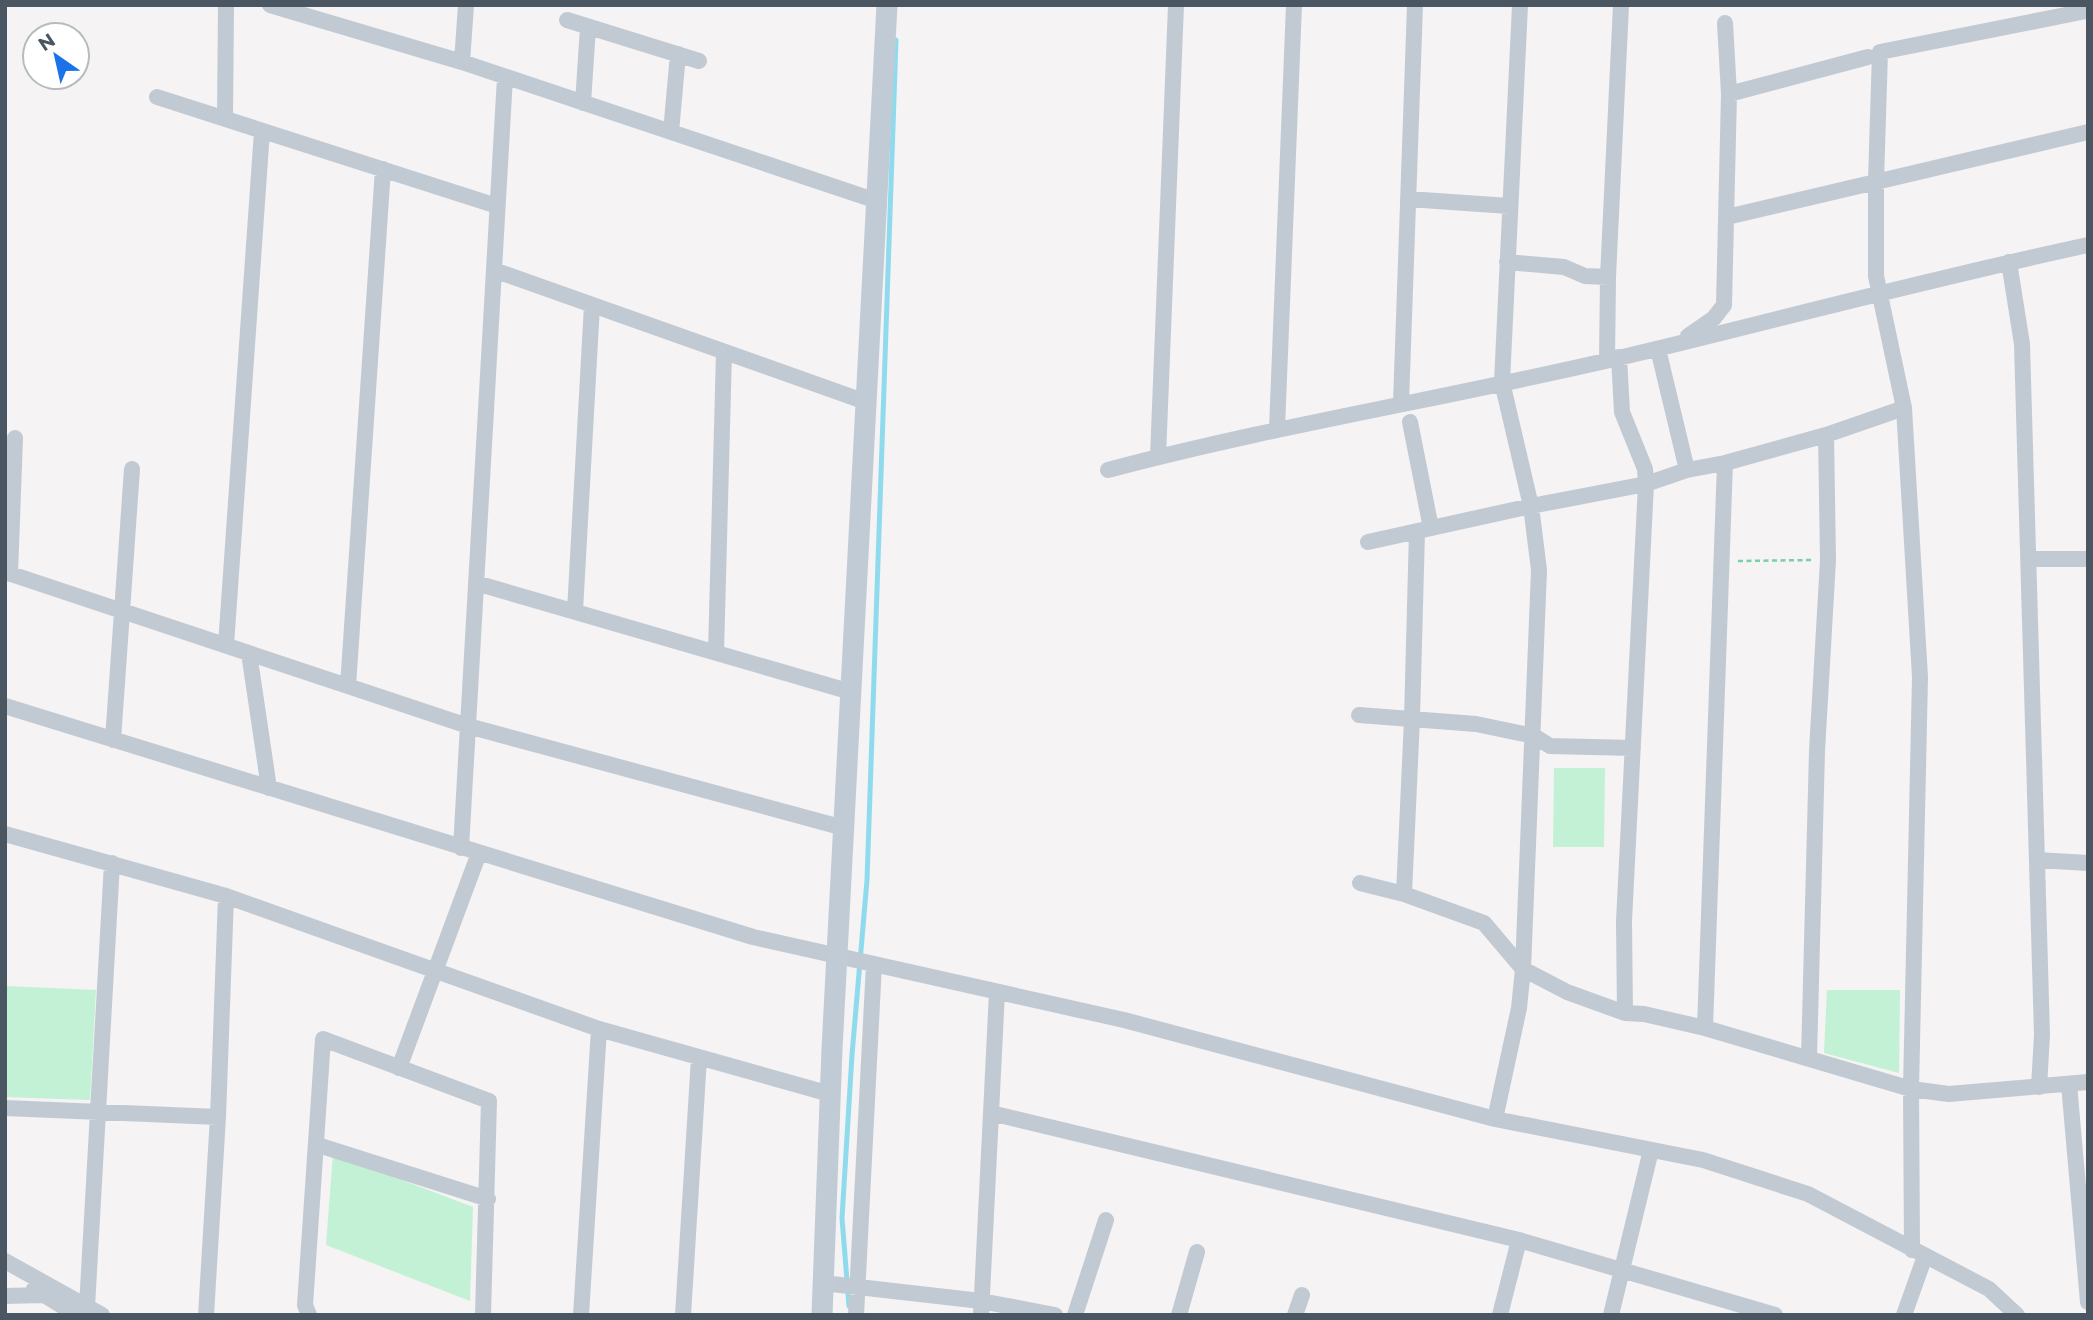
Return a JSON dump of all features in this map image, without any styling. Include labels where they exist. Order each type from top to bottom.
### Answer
[{"type":"street","points":[[225,119],[226,5]]},
{"type":"street","points":[[270,5],[318,13],[877,201]]},
{"type":"street","points":[[462,62],[466,5]]},
{"type":"street","points":[[821,1315],[830,1094],[887,5]]},
{"type":"street","points":[[1158,457],[1176,5]]},
{"type":"street","points":[[1277,428],[1294,5]]},
{"type":"street","points":[[1401,403],[1415,5]]},
{"type":"street","points":[[1495,1119],[1519,1008],[1523,969],[1539,570],[1531,506],[1502,382],[1520,5]]},
{"type":"street","points":[[1620,5],[1608,277],[1613,358],[1622,412],[1645,469],[1646,484],[1624,921],[1625,1013]]},
{"type":"street","points":[[1904,1315],[1919,1253],[1912,1089],[1920,677],[1904,408],[1877,276],[1876,181],[1880,52],[2086,11]]},
{"type":"street","points":[[567,20],[699,61]]},
{"type":"street","points":[[1680,342],[1714,318],[1724,305],[1728,94],[1725,23]]},
{"type":"street","points":[[583,103],[588,27]]},
{"type":"street","points":[[671,132],[678,54]]},
{"type":"street","points":[[1728,94],[1868,57]]},
{"type":"street","points":[[461,848],[505,77]]},
{"type":"street","points":[[157,97],[497,206]]},
{"type":"street","points":[[226,645],[262,131]]},
{"type":"street","points":[[1727,216],[2088,132]]},
{"type":"street","points":[[348,686],[383,169]]},
{"type":"street","points":[[1408,199],[1509,206]]},
{"type":"street","points":[[1108,470],[1277,428],[1658,349],[2088,245]]},
{"type":"street","points":[[1507,262],[1564,267],[1586,276],[1608,277]]},
{"type":"street","points":[[2009,262],[2022,344],[2042,1035],[2039,1087]]},
{"type":"street","points":[[494,271],[866,402]]},
{"type":"street","points":[[575,611],[592,305]]},
{"type":"street","points":[[1658,349],[1687,470]]},
{"type":"street","points":[[716,653],[724,352]]},
{"type":"street","points":[[1368,542],[1646,484],[1687,470],[1725,463],[1826,435],[1904,408]]},
{"type":"street","points":[[1404,894],[1424,530],[1410,422]]},
{"type":"street","points":[[1809,1058],[1817,751],[1828,560],[1826,435]]},
{"type":"street","points":[[15,438],[8,573],[468,726],[844,828]]},
{"type":"street","points":[[1705,1028],[1725,463]]},
{"type":"street","points":[[113,740],[132,469]]},
{"type":"street","points":[[2029,559],[2088,559]]},
{"type":"street","points":[[476,583],[851,692]]},
{"type":"street","points":[[249,653],[269,789]]},
{"type":"street","points":[[5,706],[753,937],[1124,1020],[1495,1119],[1703,1160],[1808,1194],[1989,1289],[2017,1315]]},
{"type":"street","points":[[1359,715],[1476,724],[1534,736],[1550,746],[1633,748]]},
{"type":"street","points":[[5,834],[226,896],[599,1029],[830,1094]]},
{"type":"street","points":[[399,1068],[479,853]]},
{"type":"street","points":[[2037,860],[2088,863]]},
{"type":"street","points":[[89,1312],[112,863]]},
{"type":"street","points":[[1360,883],[1404,894],[1484,923],[1523,969],[1567,992],[1625,1013],[1644,1014],[1705,1028],[1912,1089],[1949,1094],[2088,1082]]},
{"type":"street","points":[[206,1315],[218,1117],[226,896]]},
{"type":"street","points":[[856,1315],[874,964]]},
{"type":"street","points":[[981,1308],[997,992]]},
{"type":"street","points":[[581,1315],[599,1029]]},
{"type":"street","points":[[309,1315],[305,1305],[318,1144],[323,1039],[489,1101],[483,1315]]},
{"type":"street","points":[[683,1315],[699,1058]]},
{"type":"street","points":[[2068,1084],[2082,1163],[2088,1302]]},
{"type":"street","points":[[5,1108],[218,1117]]},
{"type":"street","points":[[991,1112],[1519,1240],[1775,1315]]},
{"type":"street","points":[[318,1144],[488,1199]]},
{"type":"street","points":[[1611,1315],[1651,1150]]},
{"type":"street","points":[[1075,1315],[1106,1220]]},
{"type":"street","points":[[1500,1315],[1519,1240]]},
{"type":"street","points":[[1179,1315],[1197,1252]]},
{"type":"street","points":[[5,1261],[89,1312]]},
{"type":"street","points":[[5,1272],[44,1295],[89,1312]]},
{"type":"street","points":[[823,1283],[857,1286],[981,1308],[1055,1315]]},
{"type":"street","points":[[5,1296],[44,1295]]},
{"type":"street","points":[[1295,1315],[1301,1295]]},
{"type":"path","points":[[1721,561],[1828,560]]},
{"type":"green space","points":[[1554,768],[1605,768],[1604,847],[1553,847]]},
{"type":"green space","points":[[5,986],[96,990],[90,1100],[5,1097]]},
{"type":"green space","points":[[1827,990],[1900,990],[1899,1073],[1824,1053]]},
{"type":"green space","points":[[333,1154],[473,1207],[470,1301],[326,1245]]},
{"type":"waterway","points":[[849,1306],[842,1218],[867,880],[896,40]]}]
